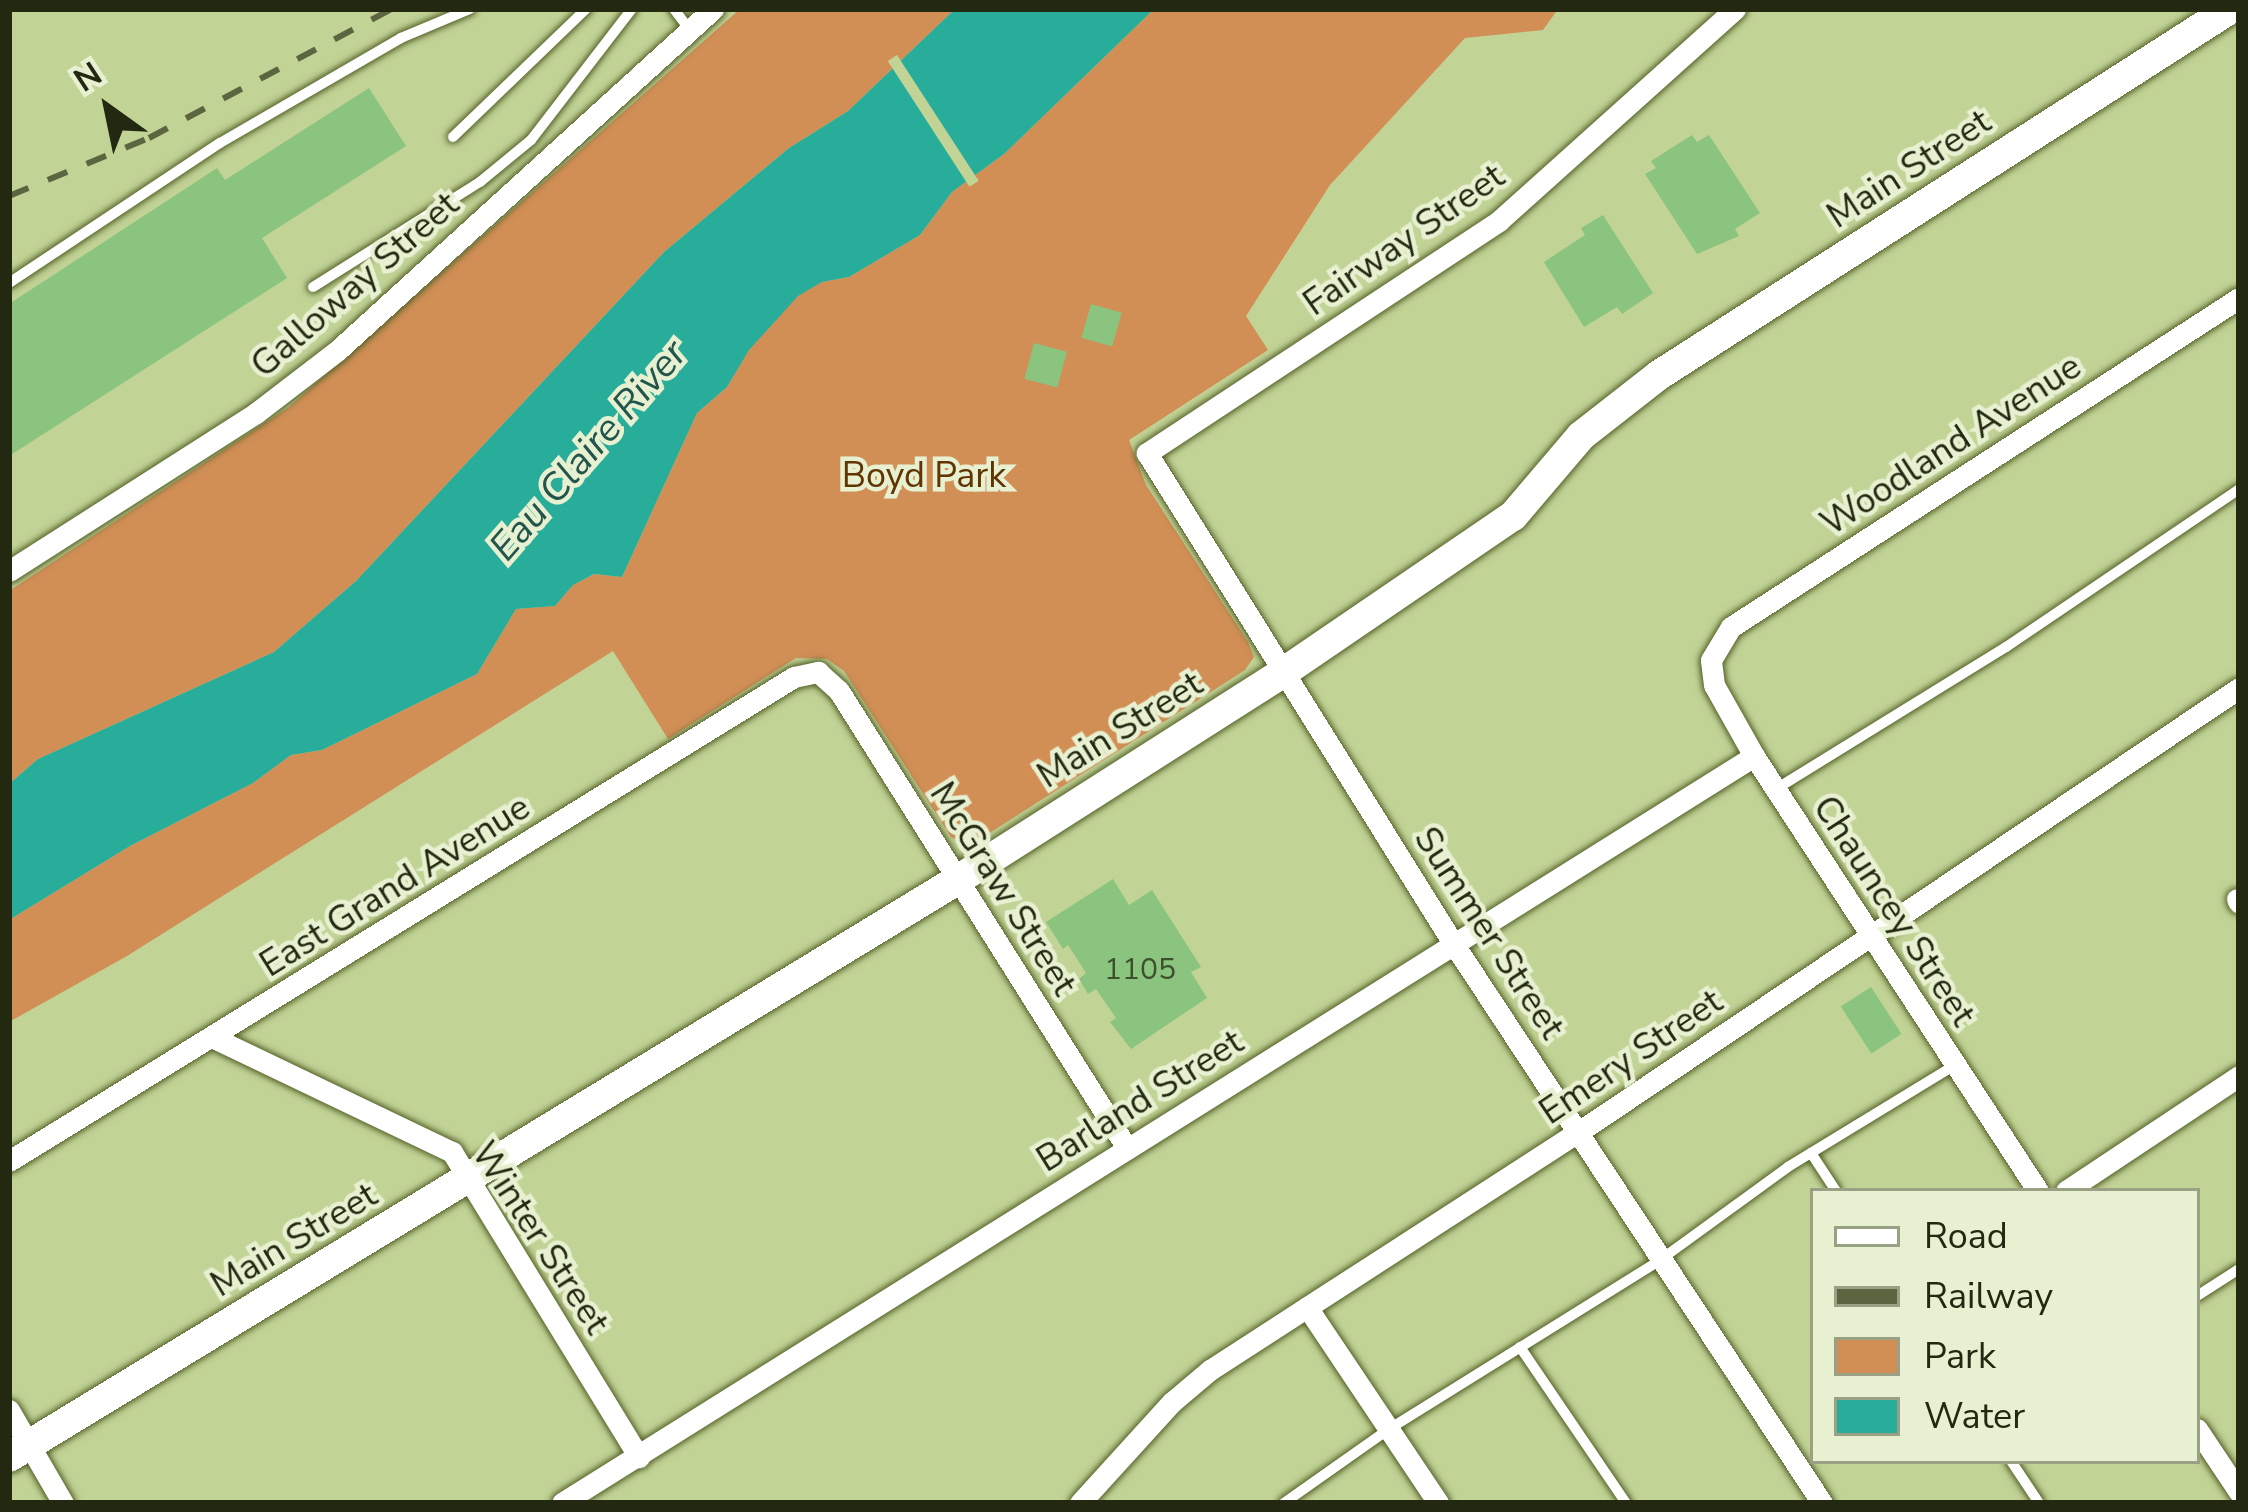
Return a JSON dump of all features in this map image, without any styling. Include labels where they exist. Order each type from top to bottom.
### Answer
[{"type":"street","name":"Galloway Street","points":[[9,571],[256,413],[338,350],[713,9]]},
{"type":"street","name":"Fairway Street","points":[[1147,453],[1499,221],[1735,9]]},
{"type":"street","name":"Main Street","points":[[19,1451],[959,880],[1284,672],[1513,516],[1581,436],[1658,375],[2230,9]]},
{"type":"street","name":"Woodland Avenue","points":[[1711,660],[1731,627],[2239,298]]},
{"type":"street","name":"Summer Street","points":[[1147,453],[1454,943],[1822,1503]]},
{"type":"street","name":"Chauncey Street","points":[[1711,660],[1714,686],[1754,756],[2036,1188]]},
{"type":"street","name":"McGraw Street","points":[[818,672],[834,684],[1126,1148]]},
{"type":"street","name":"East Grand Avenue","points":[[9,1161],[794,677],[818,672]]},
{"type":"street","name":"Emery Street","points":[[1080,1503],[1172,1402],[1307,1307],[1580,1131],[2239,688]]},
{"type":"street","name":"Barland Street","points":[[562,1503],[1754,756]]},
{"type":"street","name":"Winter Street","points":[[214,1038],[452,1152],[639,1457]]},
{"type":"street","points":[[2071,1188],[2239,1076]]},
{"type":"street","points":[[1307,1307],[1438,1503]]},
{"type":"street","points":[[9,1410],[19,1451],[63,1503]]},
{"type":"street","points":[[2200,1433],[2235,1477]]},
{"type":"lane","points":[[9,283],[220,143],[401,38],[470,9]]},
{"type":"lane","points":[[453,136],[586,9]]},
{"type":"lane","points":[[313,287],[480,182],[531,140],[632,9]]},
{"type":"lane","points":[[674,9],[691,30]]},
{"type":"lane","points":[[1776,790],[2006,647],[2239,489]]},
{"type":"lane","points":[[1284,1503],[1389,1429],[1660,1260],[1811,1153],[1955,1065]]},
{"type":"lane","points":[[1811,1153],[1834,1188]]},
{"type":"lane","points":[[2200,1294],[2239,1269]]},
{"type":"lane","points":[[1520,1347],[1626,1503]]},
{"type":"lane","points":[[2014,1464],[2039,1503]]},
{"type":"green space","points":[[740,9],[955,9],[848,111],[789,148],[664,252],[356,581],[274,652],[38,759],[9,784],[9,591],[289,407]]},
{"type":"green space","name":"Boyd Park","points":[[1154,9],[1558,9],[1543,30],[1465,38],[1330,185],[1246,316],[1268,350],[1129,440],[1146,485],[1248,642],[1254,657],[1245,670],[969,846],[951,837],[844,671],[827,659],[796,658],[668,739],[613,651],[127,956],[9,1022],[9,920],[130,846],[253,783],[291,755],[322,750],[477,674],[516,609],[555,606],[573,585],[594,574],[622,577],[697,413],[727,387],[749,349],[798,295],[822,282],[849,277],[920,235],[952,192],[1004,154]]},
{"type":"water","name":"Eau Claire River","points":[[955,9],[1154,9],[1004,154],[952,192],[920,235],[849,277],[822,282],[798,296],[749,350],[727,387],[697,413],[622,577],[594,574],[573,585],[555,606],[516,609],[477,674],[322,750],[291,755],[253,783],[130,846],[9,920],[9,784],[38,759],[274,652],[356,581],[664,252],[789,148],[848,111]]},
{"type":"pier","points":[[897,55],[979,181],[969,187],[888,61]]},
{"type":"building","points":[[369,88],[406,146],[262,238],[287,278],[9,456],[9,304],[217,168],[225,180]]},
{"type":"building","points":[[1692,135],[1697,142],[1709,135],[1760,213],[1735,229],[1739,236],[1697,254],[1645,174],[1656,168],[1651,161]]},
{"type":"building","points":[[1603,215],[1653,293],[1622,314],[1617,307],[1584,327],[1544,262],[1585,235],[1581,228]]},
{"type":"building","points":[[1091,304],[1122,313],[1112,346],[1081,338]]},
{"type":"building","points":[[1034,343],[1067,352],[1057,388],[1024,379]]},
{"type":"building","points":[[1113,879],[1129,905],[1152,890],[1201,967],[1191,972],[1207,998],[1131,1049],[1110,1022],[1116,1018],[1096,989],[1088,994],[1079,979],[1086,973],[1068,945],[1063,949],[1046,922]]},
{"type":"building","points":[[1871,987],[1901,1034],[1871,1054],[1841,1007]]},
{"type":"railway","points":[[9,196],[149,138],[392,9]]}]
